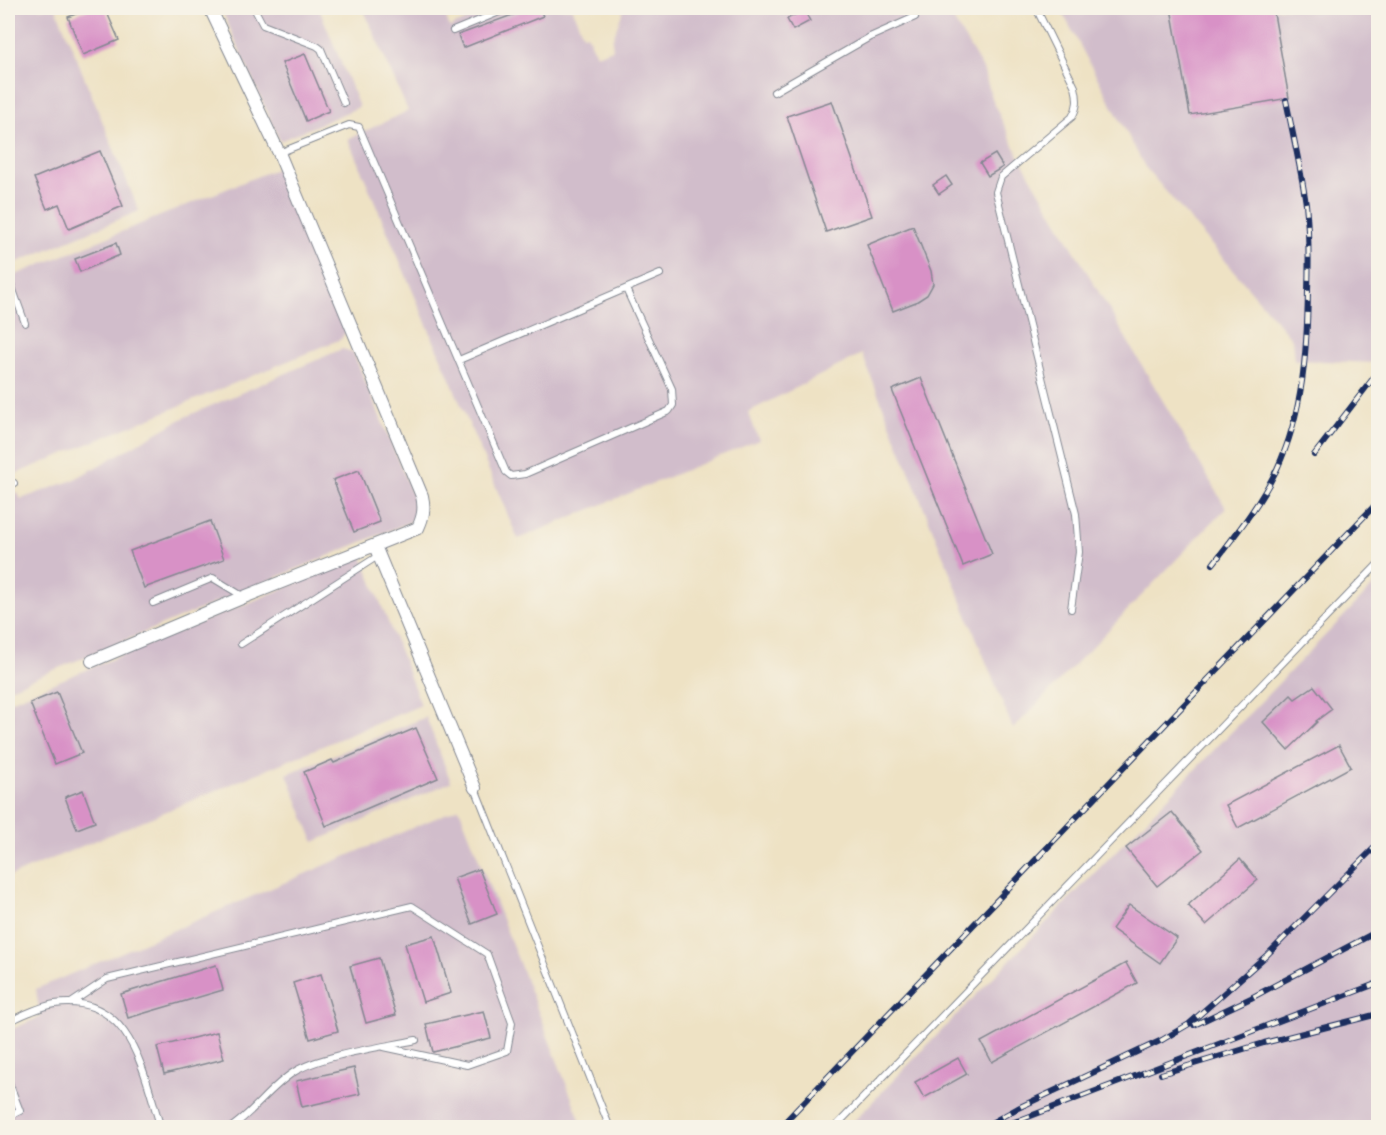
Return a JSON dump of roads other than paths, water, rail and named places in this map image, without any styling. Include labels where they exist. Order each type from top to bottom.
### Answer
[{"type":"street","points":[[92,661],[244,597],[377,551],[418,528],[424,507],[422,496],[279,153],[210,8]]},
{"type":"street","points":[[377,551],[475,788]]},
{"type":"lane","points":[[254,8],[263,26],[317,46],[321,50],[344,104]]},
{"type":"lane","points":[[453,31],[510,8]]},
{"type":"lane","points":[[774,92],[870,37],[915,16],[910,8]]},
{"type":"lane","points":[[1036,8],[1075,87],[1078,97],[1077,109],[1072,117],[1001,177],[996,192],[1076,514],[1079,552],[1071,609]]},
{"type":"lane","points":[[279,153],[349,125],[359,127],[506,471],[511,476],[525,474],[669,411],[673,405],[672,389],[626,289]]},
{"type":"lane","points":[[459,360],[660,274]]},
{"type":"lane","points":[[8,276],[25,323]]},
{"type":"lane","points":[[241,644],[377,551]]},
{"type":"lane","points":[[834,1128],[1378,564]]},
{"type":"lane","points":[[153,603],[213,578],[244,597]]},
{"type":"lane","points":[[475,788],[610,1128]]},
{"type":"lane","points":[[71,1003],[107,979],[412,906],[487,954],[512,1023],[507,1050],[467,1065],[384,1047]]},
{"type":"lane","points":[[8,1022],[39,1008],[55,1004],[71,1003],[90,1006],[105,1012],[117,1022],[137,1052],[161,1128]]},
{"type":"lane","points":[[230,1128],[280,1083],[305,1065],[416,1040]]},
{"type":"lane","points":[[8,1080],[20,1111],[8,1117]]},
{"type":"railway","points":[[1213,564],[1255,507],[1277,469],[1293,426],[1302,382],[1307,314],[1308,225],[1302,178],[1286,100]]},
{"type":"railway","points":[[1314,455],[1378,372]]},
{"type":"railway","points":[[779,1128],[1378,502]]},
{"type":"railway","points":[[982,1128],[1018,1108],[1162,1040],[1189,1024],[1267,955],[1378,844]]},
{"type":"railway","points":[[1194,1025],[1251,998],[1378,931]]},
{"type":"railway","points":[[999,1128],[1378,983]]},
{"type":"railway","points":[[1161,1074],[1264,1043],[1378,1014]]}]
